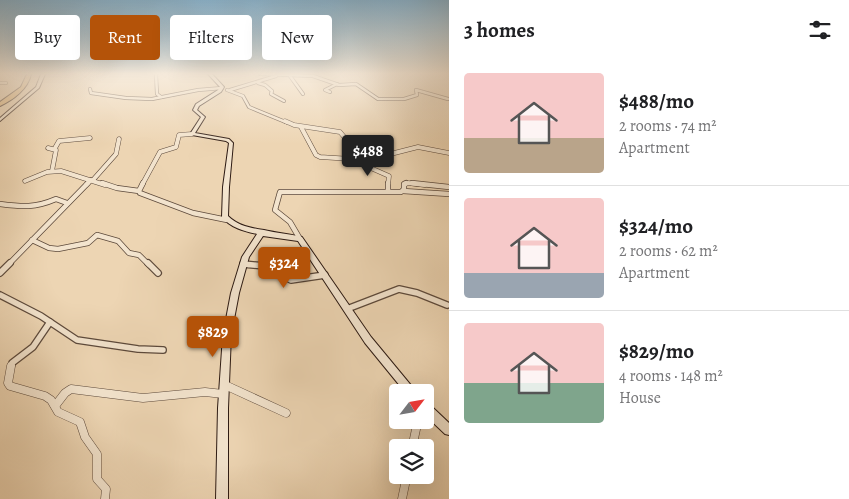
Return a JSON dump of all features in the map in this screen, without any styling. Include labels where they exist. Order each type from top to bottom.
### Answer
[{"type":"street","points":[[0,120],[26,97]]},
{"type":"street","points":[[110,97],[122,100],[158,97]]},
{"type":"street","points":[[192,134],[203,118],[195,110],[197,105],[210,97]]},
{"type":"street","points":[[244,97],[250,106],[301,127],[323,128],[339,132],[351,145],[368,151],[377,158]]},
{"type":"street","points":[[277,97],[284,101]]},
{"type":"street","points":[[377,97],[410,97]]},
{"type":"street","points":[[301,127],[307,142],[314,147],[318,156],[357,160],[377,158],[397,153],[404,149],[417,147],[449,153]]},
{"type":"street","points":[[25,181],[52,171],[115,187],[140,190],[143,181],[161,151],[176,147],[179,135],[192,134],[227,140],[231,143],[226,187],[225,217],[227,220]]},
{"type":"street","points":[[52,171],[55,148],[59,141],[90,138]]},
{"type":"street","points":[[0,273],[116,154],[119,139]]},
{"type":"street","points":[[48,148],[55,148]]},
{"type":"street","points":[[357,160],[362,165],[379,170],[389,176],[388,190]]},
{"type":"street","points":[[403,191],[404,184],[408,182],[449,187]]},
{"type":"street","points":[[404,384],[377,351],[347,309],[290,222],[276,212],[279,193],[388,190],[449,194]]},
{"type":"street","points":[[140,193],[181,210],[208,218],[227,220],[239,227],[300,239]]},
{"type":"street","points":[[0,204],[22,207],[39,206],[56,199],[67,203]]},
{"type":"street","points":[[222,499],[226,335],[243,264],[250,249],[262,232]]},
{"type":"street","points":[[32,240],[49,248],[58,249],[88,243],[97,235],[118,241],[129,253],[139,255],[158,273]]},
{"type":"street","points":[[243,264],[266,266],[291,280],[325,275]]},
{"type":"street","points":[[347,309],[399,289],[417,293],[447,305]]},
{"type":"street","points":[[0,295],[32,311],[72,338],[86,343],[163,350]]},
{"type":"street","points":[[50,322],[32,347],[12,363],[8,383],[12,387],[42,394],[53,402],[59,412],[81,424],[85,437],[96,454],[96,476],[106,489],[106,499]]},
{"type":"street","points":[[55,406],[68,390],[72,389],[143,398],[224,389],[272,405],[286,413]]},
{"type":"street","points":[[434,416],[449,430]]},
{"type":"street","points":[[402,499],[405,484]]}]
